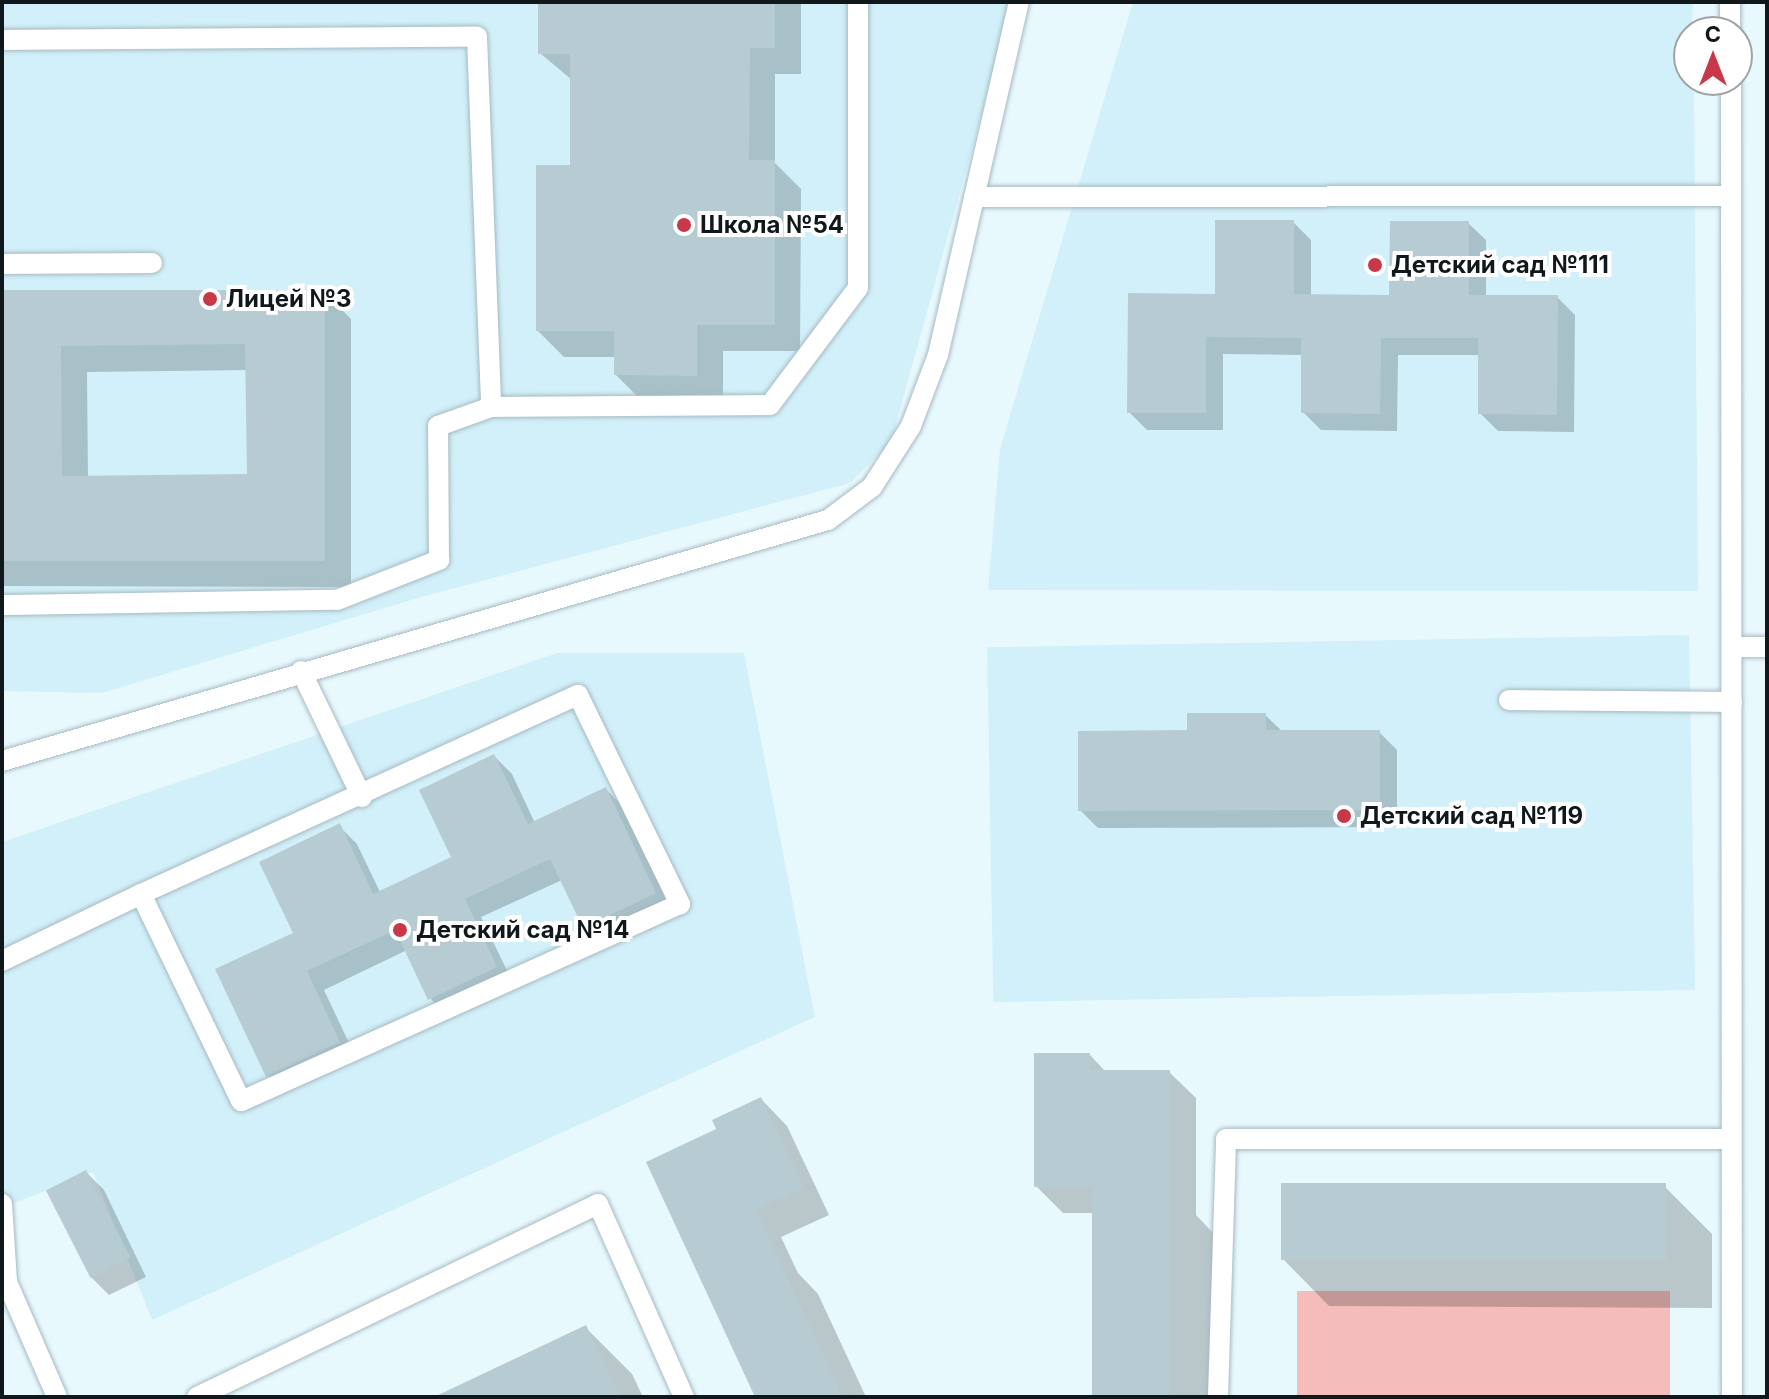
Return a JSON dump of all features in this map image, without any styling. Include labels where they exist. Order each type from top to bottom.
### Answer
[{"type":"lane","points":[[2,605],[337,600],[439,560],[438,426],[491,407],[770,405],[858,288],[858,2]]},
{"type":"lane","points":[[2,761],[301,671],[828,520],[872,487],[911,426],[938,355],[1019,2]]},
{"type":"lane","points":[[2,40],[477,37],[491,407]]},
{"type":"lane","points":[[1731,96],[1732,702],[1728,1139],[1732,1397]]},
{"type":"lane","points":[[974,197],[1731,196]]},
{"type":"lane","points":[[2,264],[152,263]]},
{"type":"lane","points":[[1732,647],[1767,647]]},
{"type":"lane","points":[[301,671],[362,797]]},
{"type":"lane","points":[[2,961],[141,894],[362,797],[578,695],[680,904],[241,1101],[141,894]]},
{"type":"lane","points":[[1509,700],[1732,702]]},
{"type":"lane","points":[[1218,1397],[1226,1139],[1728,1139]]},
{"type":"lane","points":[[2,1204],[7,1282],[57,1397]]},
{"type":"lane","points":[[197,1397],[598,1204],[684,1397]]},
{"type":"shaded area","points":[[2,2],[1011,2],[1011,8],[891,442],[850,483],[425,596],[102,693],[2,691]]},
{"type":"shaded area","name":"Детский сад №111","points":[[1133,2],[1693,2],[1692,16],[1673,16],[1673,96],[1694,96],[1698,591],[988,590],[1000,449]]},
{"type":"shaded area","name":"Детский сад №119","points":[[1689,635],[1695,990],[993,1002],[987,647]]},
{"type":"shaded area","name":"Детский сад №14","points":[[557,653],[744,653],[815,1017],[152,1320],[93,1172],[2,1208],[2,842]]},
{"type":"shaded area","points":[[1297,1291],[1670,1291],[1670,1397],[1297,1397]]},
{"type":"building","points":[[538,2],[775,2],[775,48],[750,48],[749,160],[775,160],[775,325],[697,325],[697,376],[614,375],[614,331],[536,331],[536,165],[570,165],[570,54],[538,54]]},
{"type":"building","points":[[1215,220],[1294,220],[1294,294],[1389,295],[1390,221],[1469,221],[1469,295],[1558,295],[1557,415],[1478,414],[1478,338],[1381,338],[1380,414],[1301,413],[1301,338],[1206,337],[1206,413],[1127,413],[1128,293],[1215,294]]},
{"type":"building","points":[[2,290],[325,290],[325,561],[2,561]],"holes":[[[245,344],[247,474],[62,476],[61,346]]]},
{"type":"building","points":[[1187,713],[1266,713],[1266,730],[1380,730],[1380,810],[1078,811],[1078,731],[1187,730]]},
{"type":"building","points":[[494,754],[528,824],[606,787],[656,893],[583,928],[550,859],[465,899],[497,967],[428,1000],[395,930],[307,971],[340,1042],[266,1077],[215,969],[293,933],[259,862],[340,823],[373,894],[451,857],[419,790]]},
{"type":"building","points":[[1034,1053],[1090,1053],[1090,1070],[1170,1070],[1170,1397],[1092,1397],[1092,1187],[1034,1187]]},
{"type":"building","points":[[761,1097],[804,1188],[756,1210],[843,1397],[755,1397],[646,1162],[716,1129],[712,1120]]},
{"type":"building","points":[[86,1170],[130,1257],[90,1278],[46,1190]]},
{"type":"building","points":[[1281,1183],[1666,1183],[1666,1260],[1281,1260]]},
{"type":"building","points":[[586,1325],[620,1397],[434,1397]]},
{"type":"place","name":"Школа №54","points":[[684,225]]},
{"type":"place","name":"Детский сад №111","points":[[1375,265]]},
{"type":"place","name":"Лицей №3","points":[[210,299]]},
{"type":"place","name":"Детский сад №119","points":[[1344,816]]},
{"type":"place","name":"Детский сад №14","points":[[400,930]]}]
